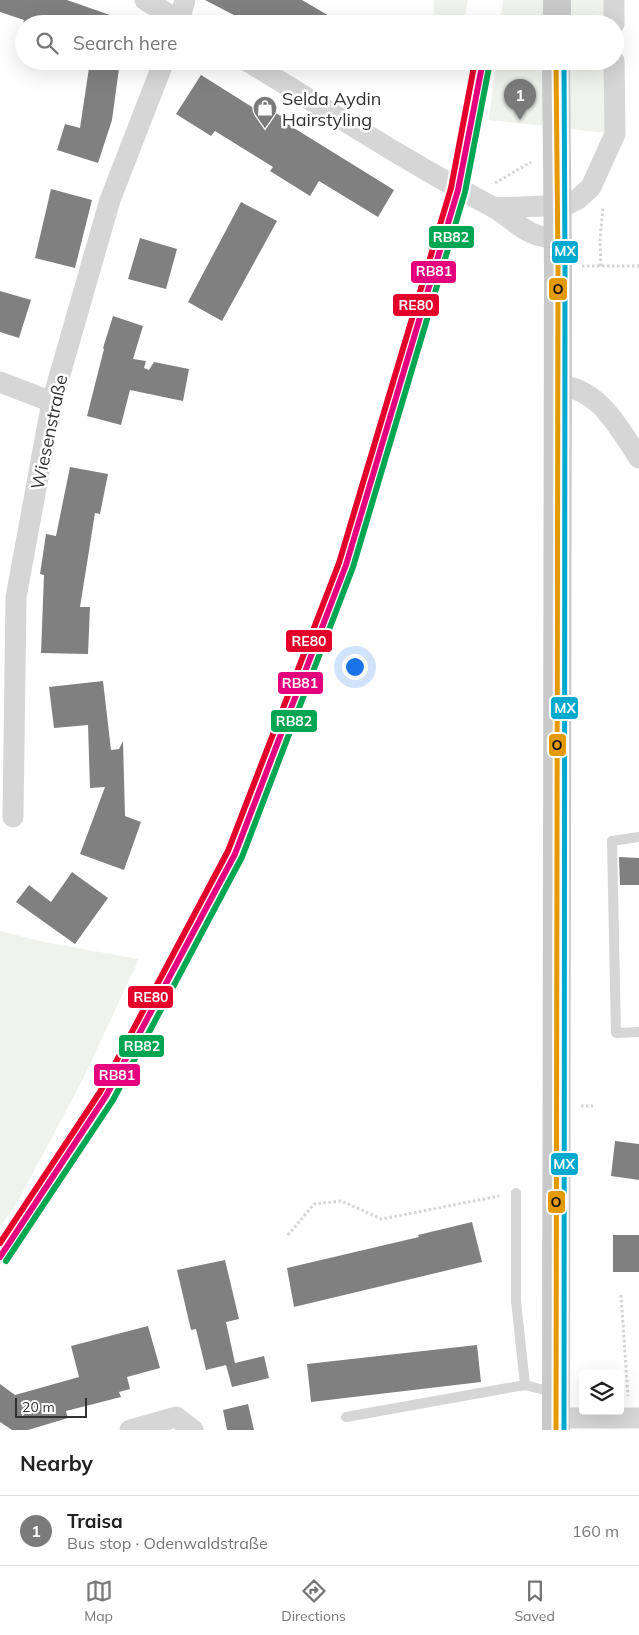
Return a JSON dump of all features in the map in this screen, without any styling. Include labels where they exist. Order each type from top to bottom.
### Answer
[{"type":"main road","points":[[556,0],[556,15]]},
{"type":"main road","points":[[556,70],[558,385],[556,1414]]},
{"type":"street","points":[[145,0],[168,15]]},
{"type":"street","points":[[182,15],[185,0]]},
{"type":"street","points":[[614,0],[614,15]]},
{"type":"street","name":"Wiesenstraße","points":[[13,818],[16,597],[52,402],[110,200],[161,70]]},
{"type":"street","points":[[261,70],[387,148],[458,190],[494,208],[528,233],[542,238],[558,238]]},
{"type":"street","points":[[494,208],[558,206],[574,201],[591,187],[615,134],[614,70]]},
{"type":"street","points":[[0,382],[52,402]]},
{"type":"street","points":[[558,385],[572,386],[594,398],[614,421],[639,458]]},
{"type":"street","points":[[556,1414],[635,1419]]},
{"type":"street","points":[[130,1430],[176,1417],[194,1430]]},
{"type":"lane","points":[[639,836],[612,841],[616,1033],[639,1032]]},
{"type":"lane","points":[[516,1193],[516,1301],[525,1385],[556,1414]]},
{"type":"lane","points":[[346,1417],[525,1385]]},
{"type":"path","points":[[558,267],[639,266]]},
{"type":"path","points":[[288,1235],[314,1204],[341,1201],[382,1219],[516,1193]]},
{"type":"path","points":[[621,1295],[635,1419]]},
{"type":"shaded area","points":[[434,0],[468,0],[466,15],[433,15]]},
{"type":"shaded area","points":[[503,0],[614,0],[614,15],[501,15]]},
{"type":"shaded area","points":[[495,70],[614,70],[615,134],[489,120]]},
{"type":"shaded area","points":[[0,931],[44,942],[139,959],[82,1081],[18,1201],[0,1227]]},
{"type":"building","points":[[0,0],[67,0],[110,15],[15,15],[15,17],[0,12]]},
{"type":"building","points":[[205,0],[302,0],[328,15],[234,15]]},
{"type":"building","points":[[89,70],[119,70],[112,120],[98,163],[57,150],[65,124],[80,128]]},
{"type":"building","points":[[201,75],[257,110],[259,105],[283,117],[281,120],[394,190],[378,217],[319,181],[310,196],[270,171],[273,167],[215,131],[211,136],[176,114]]},
{"type":"building","points":[[51,189],[92,200],[75,268],[35,258]]},
{"type":"building","points":[[241,202],[277,221],[222,321],[188,302]]},
{"type":"building","points":[[140,238],[177,249],[166,289],[128,279]]},
{"type":"building","points":[[0,291],[31,300],[19,338],[0,332]]},
{"type":"building","points":[[113,316],[143,326],[133,359],[146,361],[144,368],[149,370],[154,362],[189,369],[183,401],[130,390],[121,425],[87,416],[103,348]]},
{"type":"building","points":[[70,467],[108,474],[100,514],[95,513],[80,607],[90,607],[88,654],[41,653],[44,575],[40,574],[46,534],[56,536]]},
{"type":"building","points":[[103,681],[111,750],[119,749],[123,741],[125,816],[141,822],[124,870],[80,854],[105,787],[90,788],[88,725],[54,728],[49,687]]},
{"type":"building","points":[[619,857],[639,858],[639,885],[620,885]]},
{"type":"building","points":[[72,872],[108,898],[75,944],[16,902],[29,885],[51,902]]},
{"type":"building","points":[[615,1141],[639,1144],[639,1180],[611,1176]]},
{"type":"building","points":[[472,1222],[482,1262],[294,1307],[287,1268],[419,1237],[418,1235]]},
{"type":"building","points":[[613,1235],[639,1235],[639,1272],[613,1272]]},
{"type":"building","points":[[225,1260],[239,1319],[226,1322],[235,1363],[264,1356],[269,1378],[232,1387],[226,1365],[206,1370],[196,1329],[191,1330],[177,1270]]},
{"type":"building","points":[[148,1326],[160,1368],[127,1377],[130,1389],[119,1392],[121,1397],[66,1411],[68,1418],[28,1430],[12,1430],[0,1422],[0,1384],[15,1395],[79,1377],[71,1346]]},
{"type":"building","points":[[477,1345],[481,1382],[311,1402],[307,1364]]},
{"type":"building","points":[[248,1404],[254,1430],[227,1430],[223,1410]]},
{"type":"transit line","name":"RE80","points":[[0,1243],[100,1092],[228,851],[339,563],[451,188],[473,70]]},
{"type":"transit line","name":"RB81","points":[[0,1257],[106,1096],[235,854],[346,565],[458,190],[481,70]]},
{"type":"transit line","name":"RB82","points":[[6,1261],[113,1100],[242,857],[353,567],[465,192],[488,70]]},
{"type":"transit line","name":"O","points":[[556,70],[558,267],[556,1430]]},
{"type":"transit line","name":"MX","points":[[564,70],[564,1430]]},
{"type":"place","name":"Traisa","points":[[520,120]]},
{"type":"place","name":"Selda Aydin Hairstyling","points":[[265,129]]}]
